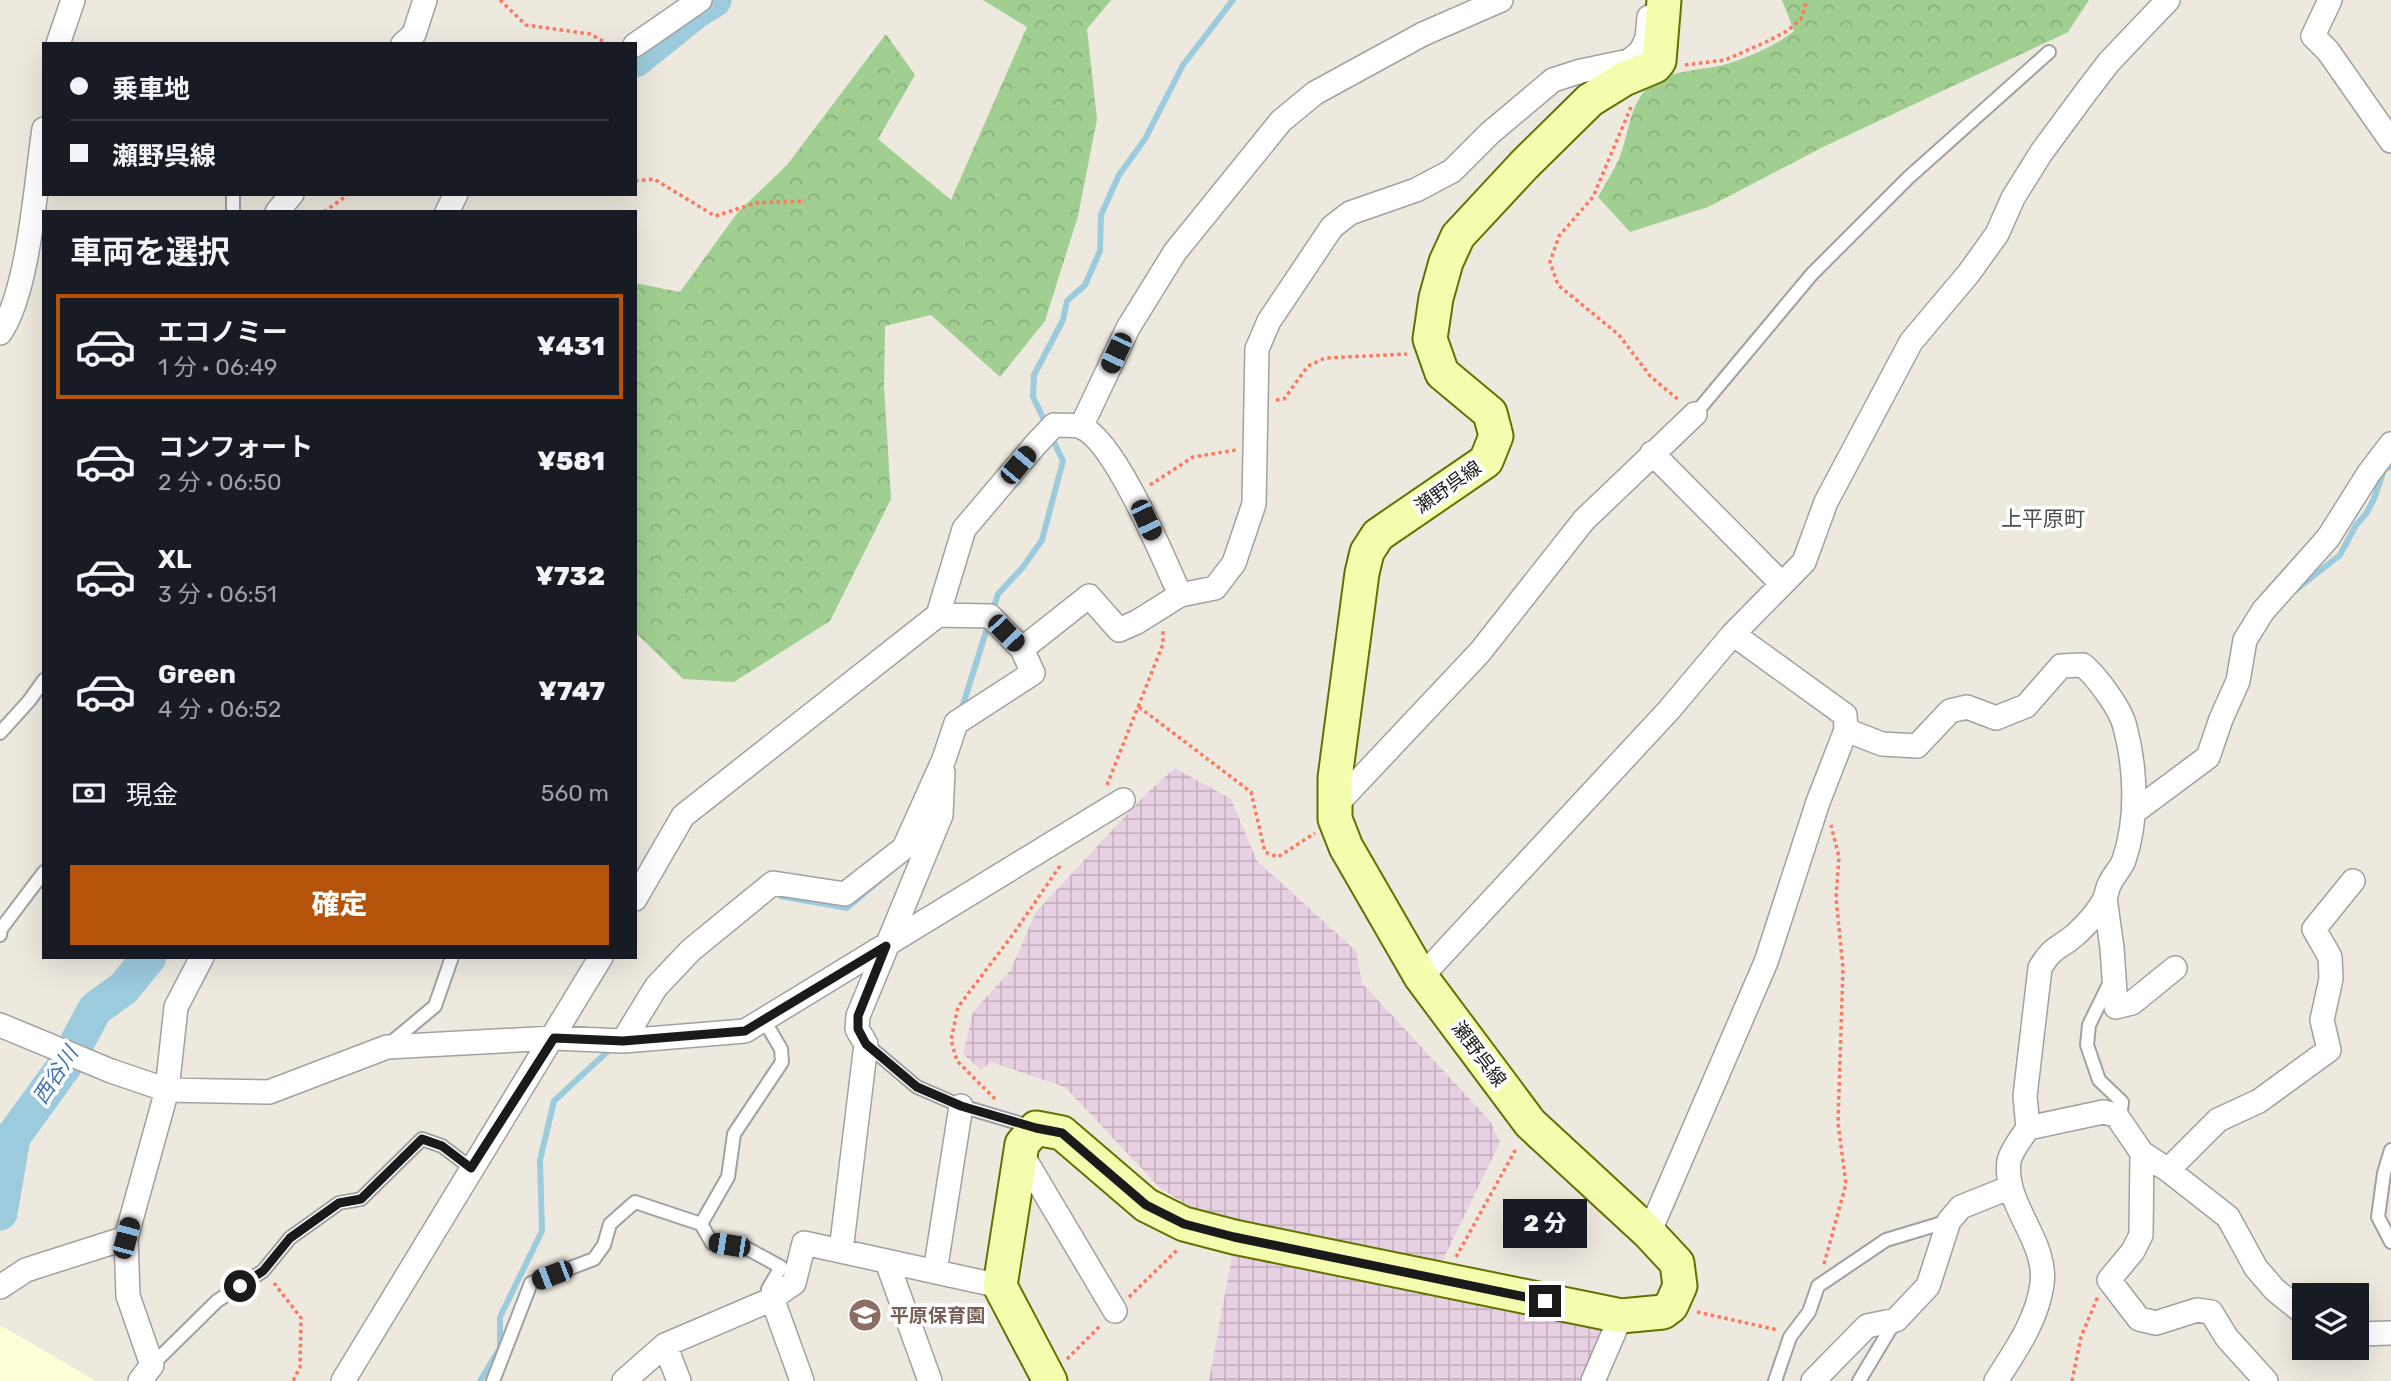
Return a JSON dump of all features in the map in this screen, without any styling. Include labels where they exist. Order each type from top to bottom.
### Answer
[{"type":"main road","points":[[1659,61],[1664,0]]},
{"type":"main road","name":"瀬野呉線","points":[[1659,61],[1655,66],[1623,79],[1590,100],[1478,214],[1451,248],[1436,298],[1430,339],[1442,373],[1490,413],[1496,436],[1486,461],[1378,535],[1367,552],[1336,764],[1334,813],[1346,847],[1421,977],[1530,1123],[1649,1233],[1676,1263],[1680,1286],[1671,1306]]},
{"type":"main road","points":[[1046,1380],[1000,1286],[1026,1135],[1062,1133],[1146,1205],[1184,1224],[1234,1237],[1621,1316],[1648,1315],[1663,1312],[1671,1306]]},
{"type":"street","points":[[59,42],[72,0]]},
{"type":"street","points":[[405,42],[414,34],[425,0]]},
{"type":"street","points":[[637,44],[700,0]]},
{"type":"street","points":[[1081,427],[1128,328],[1175,251],[1281,121],[1315,93],[1423,34],[1501,0]]},
{"type":"street","points":[[1022,649],[1089,596],[1119,630],[1176,597],[1214,588],[1234,563],[1254,504],[1258,349],[1269,321],[1338,220],[1350,213],[1416,190],[1452,171],[1490,133],[1553,80],[1629,61],[1641,51],[1647,38],[1647,20],[1652,9],[1664,0]]},
{"type":"street","points":[[1421,977],[1669,710],[1732,634],[1804,562],[1826,502],[1911,342],[1969,273],[1997,234],[2013,198],[2041,153],[2085,93],[2109,62],[2168,0]]},
{"type":"street","points":[[2330,0],[2313,36],[2329,51],[2391,141]]},
{"type":"street","points":[[0,333],[6,325],[18,293],[42,143]]},
{"type":"street","points":[[279,210],[290,196]]},
{"type":"street","points":[[1334,813],[1480,652],[1584,520],[1695,414]]},
{"type":"street","points":[[637,892],[643,873],[683,816],[938,615],[964,529],[1054,425],[1081,427],[1100,442],[1134,496],[1176,597]]},
{"type":"street","points":[[2134,812],[2208,757],[2238,681],[2245,640],[2263,611],[2329,538],[2369,473],[2391,444]]},
{"type":"street","points":[[1652,453],[1782,584]]},
{"type":"street","points":[[623,1041],[656,987],[691,950],[773,883],[845,894],[904,848],[944,758],[956,723],[1033,673],[1022,649],[990,617],[938,615]]},
{"type":"street","points":[[1649,1233],[1766,962],[1818,802],[1846,730],[1845,715],[1732,634]]},
{"type":"street","points":[[1846,730],[1882,744],[1917,746],[1950,711],[1967,707],[1996,718],[2026,706],[2060,666],[2083,665],[2096,676],[2125,724],[2132,768],[2134,812],[2123,861],[2108,886],[2105,898],[2116,1007],[2132,1003],[2175,968]]},
{"type":"street","points":[[841,1251],[866,1044],[858,1029],[858,1016],[942,815],[944,758]]},
{"type":"street","points":[[0,1024],[111,1071],[167,1090],[269,1092],[387,1046],[554,1038],[623,1041],[745,1031],[886,946],[1114,795]]},
{"type":"street","points":[[2168,1170],[2218,1120],[2259,1101],[2329,1050],[2322,1020],[2332,979],[2330,957],[2314,929],[2353,881]]},
{"type":"street","points":[[1996,1381],[2026,1334],[2042,1284],[2041,1260],[2011,1187],[2009,1159],[2028,1128],[2025,1096],[2040,968],[2047,956],[2083,926],[2105,898]]},
{"type":"street","points":[[146,1373],[128,1296],[126,1238],[167,1090],[176,1007],[201,959]]},
{"type":"street","points":[[343,1381],[600,959]]},
{"type":"street","points":[[935,1272],[961,1106]]},
{"type":"street","points":[[2028,1128],[2104,1112],[2116,1115],[2141,1153],[2168,1170],[2228,1217],[2256,1268],[2275,1290],[2292,1304]]},
{"type":"street","points":[[1026,1135],[1115,1311]]},
{"type":"street","points":[[2141,1153],[2141,1235],[2133,1251],[2109,1280],[2139,1319],[2156,1323],[2197,1310],[2211,1312],[2227,1338],[2266,1381]]},
{"type":"street","points":[[1813,1381],[1867,1326],[1896,1320],[1928,1286],[1949,1221],[1961,1207],[2011,1187]]},
{"type":"street","points":[[0,1287],[26,1270],[126,1238]]},
{"type":"street","points":[[624,1381],[665,1345],[770,1299],[794,1283],[804,1243],[1000,1286]]},
{"type":"street","points":[[887,1262],[930,1381]]},
{"type":"street","points":[[770,1299],[802,1381]]},
{"type":"street","points":[[1593,1381],[1621,1316]]},
{"type":"street","points":[[2369,1334],[2391,1333]]},
{"type":"street","points":[[665,1345],[680,1381]]},
{"type":"lane","points":[[1695,414],[1812,274],[1908,178],[2049,52]]},
{"type":"lane","points":[[0,733],[42,683]]},
{"type":"lane","points":[[0,935],[1,929],[42,875]]},
{"type":"lane","points":[[387,1046],[435,1006],[451,959]]},
{"type":"lane","points":[[2114,973],[2089,1025],[2087,1045],[2099,1080],[2122,1101],[2121,1110],[2116,1115]]},
{"type":"lane","points":[[701,1224],[728,1177],[734,1134],[782,1062],[781,1049],[764,1020]]},
{"type":"lane","points":[[866,1044],[917,1087],[1026,1135]]},
{"type":"lane","points":[[146,1373],[218,1301],[263,1271],[290,1238],[339,1203],[361,1199],[422,1139],[442,1146],[471,1168]]},
{"type":"lane","points":[[2391,1150],[2384,1172],[2378,1217],[2391,1242]]},
{"type":"lane","points":[[493,1381],[531,1283],[594,1259],[604,1245],[610,1224],[635,1202],[701,1224],[712,1242],[746,1248],[781,1267],[768,1289],[770,1299]]},
{"type":"lane","points":[[1774,1381],[1793,1334],[1809,1312],[1818,1286],[1885,1240],[1949,1221]]},
{"type":"lane","points":[[1859,1381],[1896,1320]]},
{"type":"path","points":[[500,0],[526,25],[583,33],[603,42]]},
{"type":"path","points":[[1659,61],[1679,65],[1733,57],[1787,31],[1801,19],[1807,0]]},
{"type":"path","points":[[1634,100],[1593,197],[1559,236],[1550,262],[1558,285],[1619,335],[1651,377],[1695,414]]},
{"type":"path","points":[[637,181],[654,179],[715,216],[755,203],[805,201]]},
{"type":"path","points":[[327,210],[346,196]]},
{"type":"path","points":[[1256,402],[1284,398],[1308,366],[1325,358],[1418,353]]},
{"type":"path","points":[[1134,496],[1192,457],[1255,448]]},
{"type":"path","points":[[1114,795],[1139,707],[1163,644],[1163,626],[1176,597]]},
{"type":"path","points":[[1139,707],[1251,792],[1265,852],[1278,857],[1334,813]]},
{"type":"path","points":[[1818,802],[1834,830],[1839,857],[1836,898],[1843,968],[1838,1124],[1846,1184],[1818,1286]]},
{"type":"path","points":[[1026,1135],[957,1061],[951,1040],[958,1007],[1014,933],[1067,855]]},
{"type":"path","points":[[1443,1280],[1530,1123]]},
{"type":"path","points":[[263,1271],[301,1318],[300,1367],[293,1381]]},
{"type":"path","points":[[2072,1381],[2081,1336],[2097,1298],[2109,1280]]},
{"type":"path","points":[[1671,1306],[1793,1334]]},
{"type":"shaded area","points":[[1175,768],[1231,799],[1257,861],[1356,951],[1362,983],[1490,1121],[1500,1142],[1439,1268],[1213,1221],[1160,1188],[1065,1087],[991,1062],[981,1070],[963,1054],[973,1012],[1010,971],[1036,912],[1146,794]]},
{"type":"shaded area","points":[[1234,1245],[1615,1322],[1589,1381],[1209,1381]]},
{"type":"shaded area","points":[[0,1325],[96,1381],[0,1381]]},
{"type":"green space","points":[[983,0],[1111,0],[1087,29],[1097,119],[1078,216],[1045,321],[1000,377],[931,315],[885,326],[884,387],[891,499],[830,621],[734,682],[683,679],[637,634],[637,283],[680,292],[738,212],[787,165],[886,34],[915,75],[878,139],[951,200],[1027,27]]},
{"type":"green space","points":[[1782,0],[2089,0],[2068,32],[1823,147],[1708,207],[1630,232],[1598,197],[1619,159],[1634,110],[1643,93],[1650,85],[1666,76],[1727,64],[1745,58],[1787,36],[1794,31]]},
{"type":"waterway","name":"西谷川","points":[[637,58],[696,11],[714,0]]},
{"type":"waterway","points":[[1046,424],[1033,397],[1034,375],[1063,320],[1067,301],[1085,285],[1100,251],[1101,215],[1119,175],[1145,139],[1183,65],[1233,0]]},
{"type":"waterway","points":[[961,711],[998,594],[1023,567],[1042,540],[1063,461],[1050,434]]},
{"type":"waterway","points":[[2292,593],[2340,555],[2374,499],[2384,470],[2391,466]]},
{"type":"waterway","points":[[780,896],[847,908],[898,865]]},
{"type":"waterway","name":"西谷川","points":[[0,1213],[13,1137],[65,1065],[95,1009],[124,988],[147,959]]},
{"type":"waterway","points":[[480,1381],[500,1348],[500,1317],[542,1231],[540,1160],[554,1101],[608,1051]]},
{"type":"place","name":"平原保育園","points":[[865,1315]]},
{"type":"district","name":"上平原町","points":[[2043,518]]},
{"type":"route","points":[[240,1286],[263,1271],[290,1238],[339,1203],[361,1199],[422,1139],[442,1146],[471,1168],[554,1038],[623,1041],[745,1031],[886,946],[858,1016],[858,1029],[866,1044],[917,1087],[961,1106],[1062,1133],[1146,1205],[1184,1224],[1234,1237],[1545,1301]]}]
